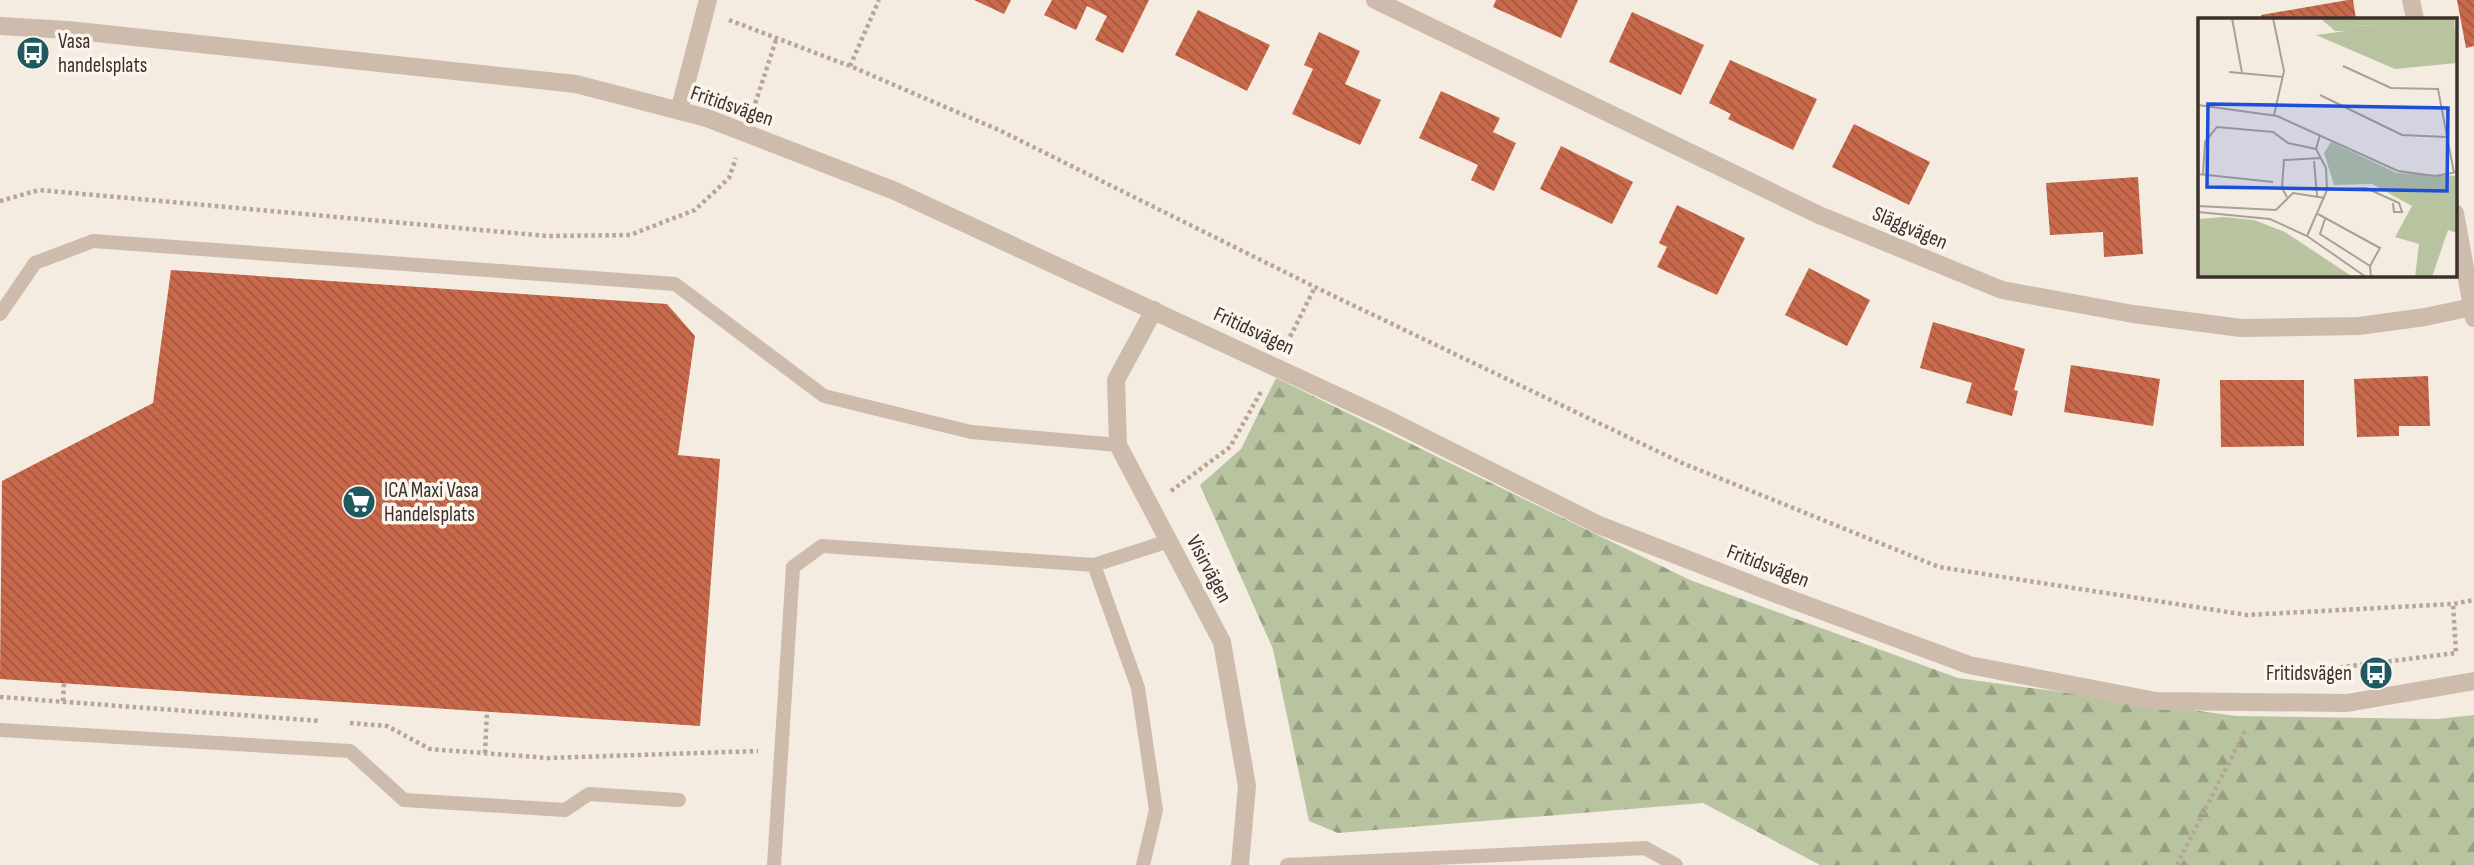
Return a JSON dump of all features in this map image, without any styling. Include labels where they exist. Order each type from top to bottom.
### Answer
[{"type":"street","name":"Släggvägen","points":[[1375,0],[1819,215],[2002,290],[2133,314],[2241,328],[2359,326],[2473,312]]},
{"type":"street","points":[[2411,0],[2415,18]]},
{"type":"street","points":[[679,111],[706,5]]},
{"type":"street","name":"Fritidsvägen","points":[[0,26],[68,30],[576,84],[707,118],[895,191],[1387,419],[1599,525],[1969,665],[2156,701],[2347,703],[2474,681]]},
{"type":"street","points":[[2456,218],[2473,312]]},
{"type":"street","name":"Visirvägen","points":[[1154,310],[1116,380],[1118,445],[1222,642],[1247,786],[1240,865]]},
{"type":"lane","points":[[0,314],[35,262],[93,241],[675,284],[824,396],[971,432],[1118,445]]},
{"type":"lane","points":[[774,865],[793,567],[822,546],[1094,565],[1168,541]]},
{"type":"lane","points":[[1094,565],[1138,688],[1156,810],[1143,865]]},
{"type":"lane","points":[[0,730],[350,751],[404,800],[565,810],[589,794],[679,800]]},
{"type":"lane","points":[[1287,865],[1644,848],[1676,865]]},
{"type":"path","points":[[850,66],[879,0]]},
{"type":"path","points":[[706,5],[1000,131],[1315,287],[1682,463],[1939,567],[2247,615],[2453,604],[2474,600]]},
{"type":"path","points":[[0,201],[39,190],[547,236],[630,235],[695,211],[730,178],[777,37]]},
{"type":"path","points":[[1150,506],[1230,447],[1275,367],[1315,287]]},
{"type":"path","points":[[2453,604],[2456,653]]},
{"type":"path","points":[[64,683],[64,701]]},
{"type":"path","points":[[0,697],[333,722]]},
{"type":"path","points":[[2177,865],[2259,702]]},
{"type":"path","points":[[485,753],[487,712]]},
{"type":"path","points":[[347,723],[387,726],[430,749],[548,758],[780,751]]},
{"type":"green space","points":[[1276,378],[1690,580],[1958,678],[2236,716],[2437,719],[2474,715],[2474,865],[1820,865],[1703,803],[1338,833],[1309,821],[1273,649],[1200,485],[1241,449]]},
{"type":"building","points":[[974,0],[1011,0],[1004,14]]},
{"type":"building","points":[[1052,0],[1149,0],[1123,53],[1095,40],[1107,16],[1087,6],[1076,30],[1044,15]]},
{"type":"building","points":[[1496,0],[1578,0],[1561,38],[1493,7]]},
{"type":"building","points":[[2353,0],[2356,18],[2262,18],[2261,15]]},
{"type":"building","points":[[2457,0],[2474,0],[2474,46],[2466,48]]},
{"type":"building","points":[[1198,10],[1270,45],[1247,91],[1175,55]]},
{"type":"building","points":[[1632,12],[1704,45],[1681,95],[1609,62]]},
{"type":"building","points":[[1319,32],[1360,51],[1345,84],[1381,100],[1360,145],[1292,114],[1313,69],[1304,65]]},
{"type":"building","points":[[1730,60],[1817,99],[1793,150],[1728,119],[1731,114],[1709,103]]},
{"type":"building","points":[[1441,91],[1500,118],[1493,132],[1516,143],[1494,191],[1471,180],[1478,165],[1419,138]]},
{"type":"building","points":[[1854,124],[1930,162],[1909,205],[1832,167]]},
{"type":"building","points":[[1561,146],[1633,182],[1612,224],[1540,189]]},
{"type":"building","points":[[2138,177],[2143,254],[2104,257],[2103,232],[2050,235],[2046,183]]},
{"type":"building","points":[[1677,205],[1745,238],[1717,295],[1657,267],[1667,247],[1659,243]]},
{"type":"building","points":[[1809,268],[1870,300],[1847,346],[1785,315]]},
{"type":"building","name":"ICA Maxi Vasa Handelsplats","points":[[171,270],[667,304],[695,336],[678,455],[720,459],[700,726],[0,679],[2,481],[153,403]]},
{"type":"building","points":[[1933,322],[2025,349],[2014,390],[2018,391],[2012,416],[1966,403],[1972,383],[1920,368]]},
{"type":"building","points":[[2071,365],[2160,379],[2153,426],[2064,412]]},
{"type":"building","points":[[2428,376],[2430,426],[2399,426],[2399,436],[2357,437],[2354,379]]},
{"type":"building","points":[[2220,380],[2304,380],[2304,446],[2221,447]]},
{"type":"place","name":"Vasa handelsplats","points":[[33,53]]},
{"type":"place","name":"ICA Maxi Vasa Handelsplats","points":[[359,502]]},
{"type":"place","name":"Fritidsvägen","points":[[2376,673]]}]
